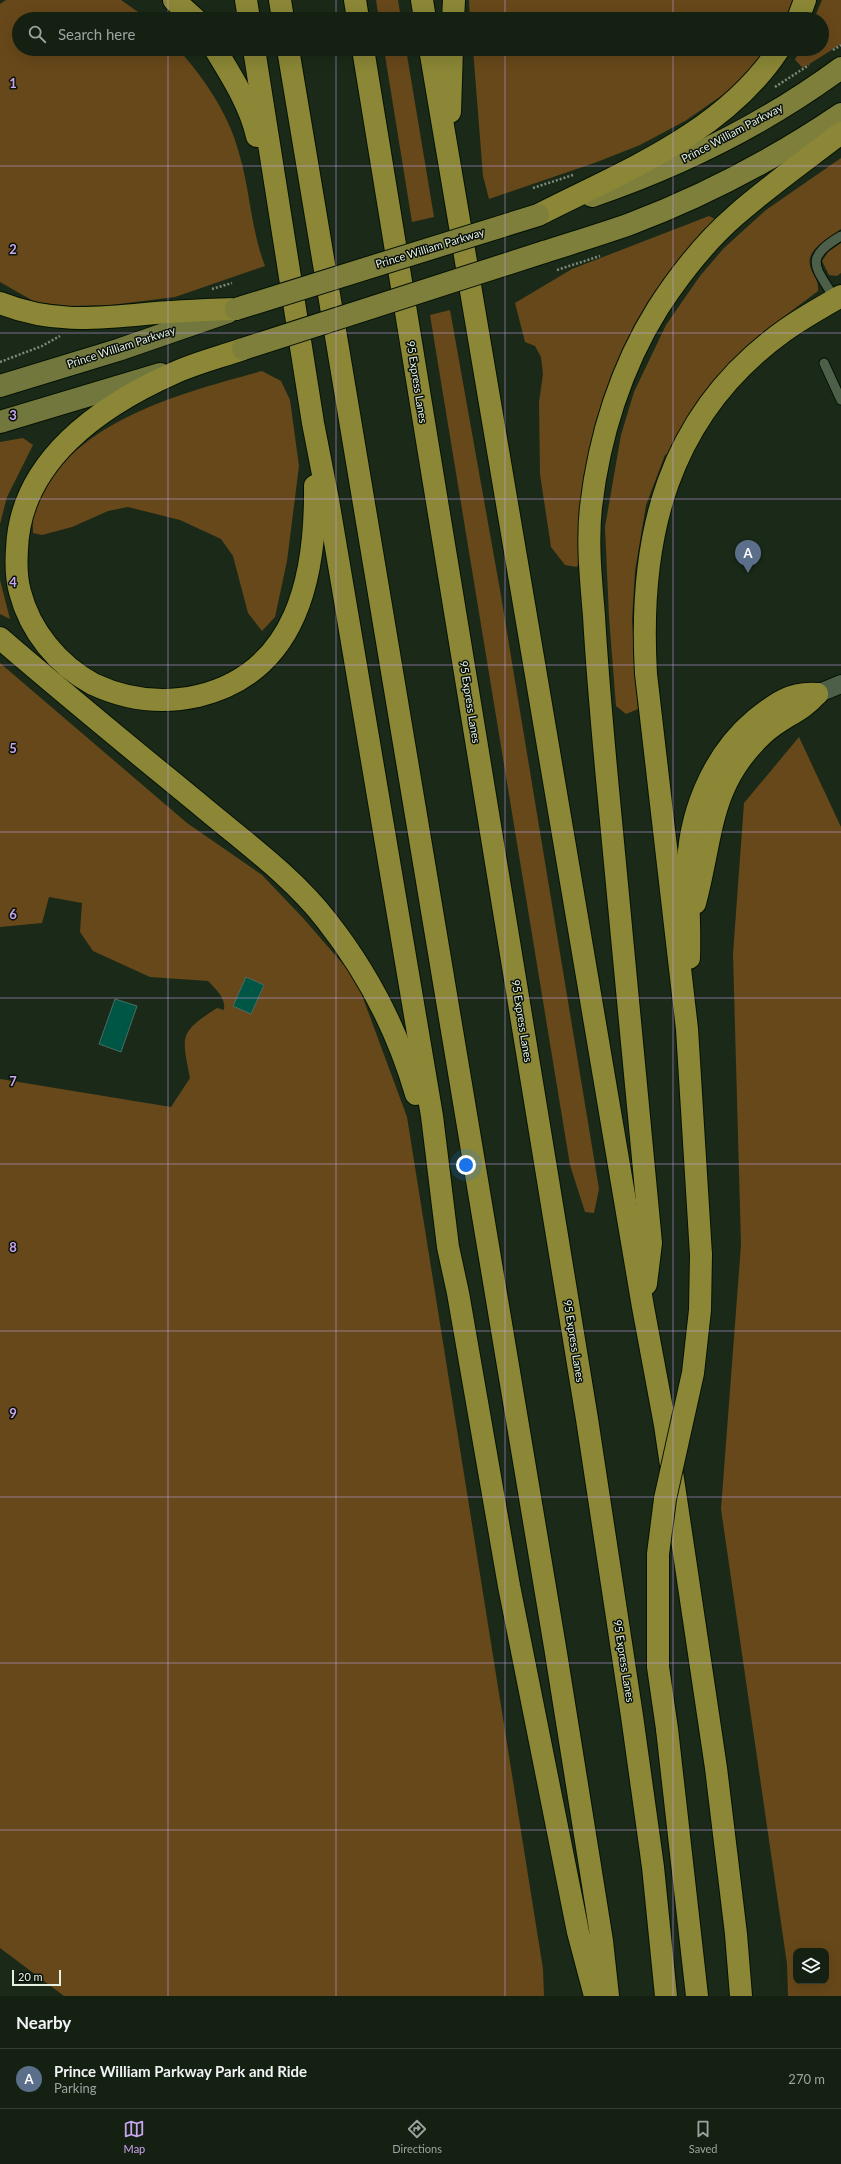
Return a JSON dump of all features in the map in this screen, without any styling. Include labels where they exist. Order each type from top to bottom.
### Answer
[{"type":"highway","points":[[174,0],[187,12]]},
{"type":"highway","points":[[246,0],[248,12]]},
{"type":"highway","points":[[280,0],[282,12]]},
{"type":"highway","points":[[292,0],[293,12]]},
{"type":"highway","points":[[355,0],[357,12]]},
{"type":"highway","points":[[422,0],[424,12]]},
{"type":"highway","points":[[454,0],[454,12]]},
{"type":"highway","points":[[801,12],[805,0]]},
{"type":"highway","points":[[220,56],[237,86],[254,123],[284,238]]},
{"type":"highway","points":[[255,56],[313,423],[328,500],[432,1116],[446,1231]]},
{"type":"highway","points":[[289,56],[555,1647],[602,1941],[608,1996]]},
{"type":"highway","points":[[298,56],[313,196]]},
{"type":"highway","name":"95 Express Lanes","points":[[364,56],[587,1419],[635,1740],[652,1867],[666,1996]]},
{"type":"highway","points":[[431,56],[643,1307],[665,1425],[716,1768],[736,1934],[741,1996]]},
{"type":"highway","points":[[448,159],[452,56]]},
{"type":"highway","points":[[538,215],[685,138],[730,104],[752,83],[773,56]]},
{"type":"highway","name":"Prince William Parkway","points":[[236,309],[538,215],[634,182],[695,154],[763,118],[835,60]]},
{"type":"highway","points":[[313,423],[315,526],[312,557],[305,587],[296,610],[281,640],[264,662],[253,671],[236,682],[210,693],[182,700],[158,701],[138,699],[115,693],[92,683],[60,660],[44,642],[30,621],[18,585],[17,534],[22,511],[37,477],[65,444],[96,417],[125,398],[175,372],[630,224],[693,198],[807,137],[841,114]]},
{"type":"highway","points":[[643,1307],[651,1243],[599,696],[590,556],[591,510],[598,463],[616,399],[639,342],[659,307],[687,268],[713,237],[737,214],[841,133]]},
{"type":"highway","points":[[697,1996],[667,1729],[658,1667],[658,1554],[665,1499],[693,1373],[700,1310],[701,1255],[687,1029],[646,674],[644,632],[645,597],[650,548],[660,504],[672,471],[687,440],[706,410],[728,383],[759,351],[784,330],[838,298]]},
{"type":"highway","points":[[0,304],[37,315],[77,319],[111,319],[145,314],[236,309]]},
{"type":"highway","points":[[0,638],[274,866],[327,920],[349,951],[374,993],[396,1036],[408,1065],[418,1100],[446,1231],[510,1586],[578,1932],[595,1996]]},
{"type":"highway","points":[[687,1029],[691,922],[688,876],[689,854],[699,804],[708,782],[721,758],[736,738],[764,713],[798,694],[817,694]]},
{"type":"main road","name":"Prince William Parkway","points":[[0,386],[118,350],[236,309]]},
{"type":"main road","points":[[0,422],[243,349]]},
{"type":"street","points":[[817,694],[841,684]]},
{"type":"lane","points":[[838,298],[817,268],[816,259],[823,248],[841,236]]},
{"type":"lane","points":[[824,363],[838,384],[841,400]]},
{"type":"path","points":[[835,60],[841,45]]},
{"type":"path","points":[[774,88],[812,64]]},
{"type":"path","points":[[0,362],[42,346],[62,334]]},
{"type":"shaded area","points":[[6,0],[121,0],[138,12],[12,12],[12,56],[184,56],[207,85],[222,111],[235,139],[243,167],[260,252],[265,266],[175,297],[111,305],[68,306],[35,302],[0,282],[0,4]]},
{"type":"shaded area","points":[[376,0],[398,0],[400,12],[378,12]]},
{"type":"shaded area","points":[[469,0],[795,0],[791,12],[470,12]]},
{"type":"shaded area","points":[[822,0],[841,0],[841,44],[829,52],[829,12],[817,12]]},
{"type":"shaded area","points":[[385,56],[407,56],[434,217],[412,222]]},
{"type":"shaded area","points":[[474,56],[764,56],[734,87],[685,121],[640,145],[597,162],[489,199],[483,176]]},
{"type":"shaded area","points":[[797,56],[822,56],[803,68],[795,60]]},
{"type":"shaded area","points":[[841,158],[841,229],[820,244],[815,249],[810,259],[811,269],[817,283],[818,291],[770,327],[743,352],[672,452],[665,455],[646,505],[635,571],[632,620],[638,709],[626,714],[616,706],[609,617],[605,527],[621,435],[634,392],[666,325],[700,276],[724,248],[766,210]]},
{"type":"shaded area","points":[[709,216],[717,220],[642,318],[582,553],[577,567],[565,565],[551,547],[540,474],[539,402],[543,374],[541,357],[535,346],[525,342],[515,303],[572,269]]},
{"type":"shaded area","points":[[841,243],[841,273],[837,276],[829,275],[822,261],[828,252]]},
{"type":"shaded area","points":[[450,310],[500,590],[599,1189],[594,1213],[585,1212],[570,1165],[430,315]]},
{"type":"shaded area","points":[[262,371],[281,381],[290,400],[299,466],[287,561],[275,617],[262,631],[248,613],[233,556],[221,539],[180,520],[128,507],[108,511],[72,527],[42,535],[33,533],[34,512],[49,481],[71,455],[98,434],[129,416],[163,402],[197,390]]},
{"type":"shaded area","points":[[23,438],[33,445],[7,497],[0,524],[0,442]]},
{"type":"shaded area","points":[[0,580],[10,619],[0,614]]},
{"type":"shaded area","points":[[0,663],[187,823],[262,875],[303,918],[356,979],[407,1117],[543,1969],[544,1996],[64,1996],[0,1948],[0,1079],[171,1107],[190,1078],[185,1053],[186,1037],[189,1030],[204,1016],[217,1008],[224,1010],[224,1006],[220,994],[208,981],[150,977],[93,951],[80,932],[82,903],[49,897],[42,923],[0,927]]},
{"type":"shaded area","points":[[799,737],[841,827],[841,1996],[788,1996],[787,1964],[721,1509],[741,1245],[733,954],[744,803]]},
{"type":"building","points":[[246,977],[264,985],[251,1014],[233,1006]]},
{"type":"building","points":[[115,999],[137,1006],[121,1052],[99,1044]]},
{"type":"place","name":"Prince William Parkway Park and Ride","points":[[748,573]]}]
